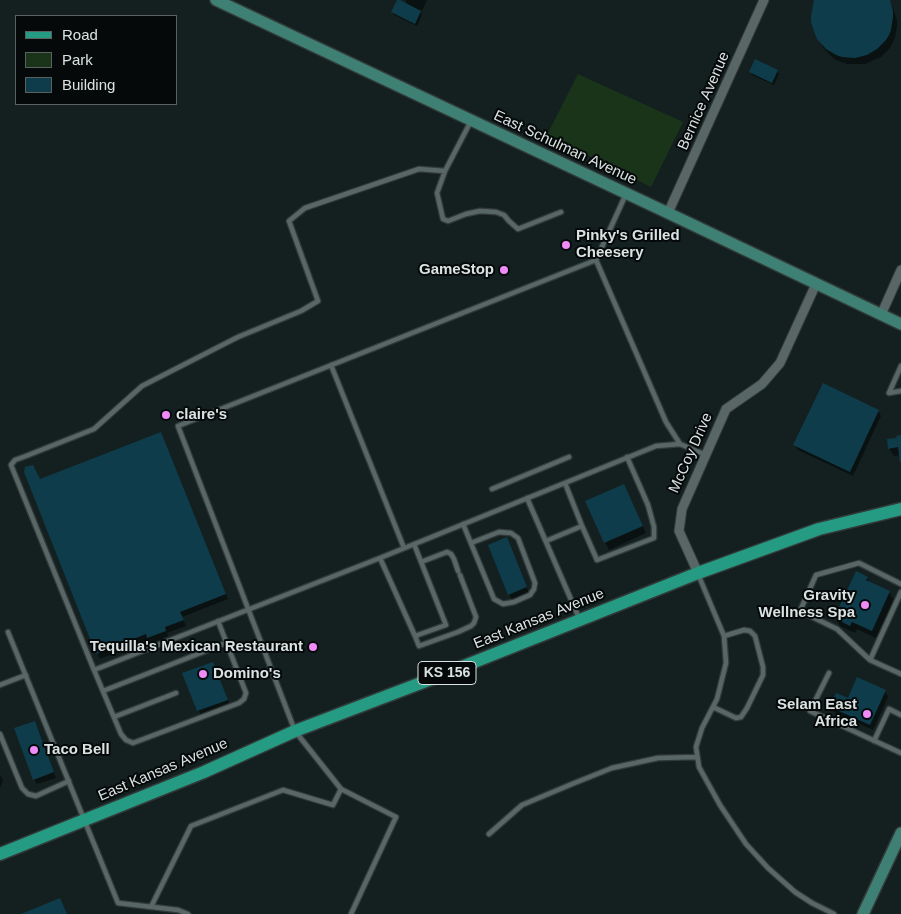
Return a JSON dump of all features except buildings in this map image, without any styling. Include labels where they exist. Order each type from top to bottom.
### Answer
[{"type":"main road","name":"East Kansas Avenue","points":[[0,854],[204,772],[295,731],[698,573],[819,529],[901,509]]},
{"type":"street","name":"East Schulman Avenue","points":[[216,0],[901,324]]},
{"type":"street","name":"Bernice Avenue","points":[[668,213],[764,0]]},
{"type":"street","points":[[881,315],[901,270]]},
{"type":"street","name":"McCoy Drive","points":[[698,573],[679,531],[682,509],[726,409],[762,384],[780,363],[816,284]]},
{"type":"street","points":[[863,914],[901,833]]},
{"type":"lane","points":[[471,120],[445,171],[437,193],[443,219],[448,221],[480,211],[496,212],[504,215],[518,229],[562,212]]},
{"type":"lane","points":[[218,621],[246,693],[244,699],[239,703],[134,743],[126,740],[121,734],[114,718],[11,465],[15,460],[94,429],[142,386],[238,337],[318,301],[289,221],[305,208],[419,169],[445,171]]},
{"type":"lane","points":[[351,914],[396,817],[341,789],[295,731],[178,426],[596,260],[626,193]]},
{"type":"lane","points":[[596,260],[666,422],[680,444]]},
{"type":"lane","points":[[331,365],[404,548]]},
{"type":"lane","points":[[901,366],[888,393],[901,391]]},
{"type":"lane","points":[[94,670],[380,558],[656,446],[680,444],[706,455]]},
{"type":"lane","points":[[492,489],[569,457]]},
{"type":"lane","points":[[565,483],[597,560],[654,538],[654,527],[648,505],[627,457]]},
{"type":"lane","points":[[527,498],[580,620]]},
{"type":"lane","points":[[463,524],[494,599],[503,604],[514,602],[530,595],[536,582],[518,538],[511,533],[499,532],[471,543]]},
{"type":"lane","points":[[546,542],[582,526]]},
{"type":"lane","points":[[414,544],[446,625],[415,636]]},
{"type":"lane","points":[[380,558],[419,646],[471,626],[476,617],[451,554],[447,552],[421,562]]},
{"type":"lane","points":[[901,584],[859,563],[816,575],[800,611],[837,629],[870,660],[901,674]]},
{"type":"lane","points":[[698,573],[724,636],[726,663],[717,698],[702,728],[696,747],[699,767],[720,805],[746,844],[768,868],[795,892],[834,914]]},
{"type":"lane","points":[[870,660],[901,592]]},
{"type":"lane","points":[[712,707],[736,718],[740,717],[747,708],[763,675],[763,667],[755,636],[750,631],[744,630],[724,636]]},
{"type":"lane","points":[[8,632],[118,903],[178,910],[188,914]]},
{"type":"lane","points":[[103,691],[226,643]]},
{"type":"lane","points":[[829,673],[810,711],[901,753]]},
{"type":"lane","points":[[0,685],[26,675]]},
{"type":"lane","points":[[114,718],[176,693]]},
{"type":"lane","points":[[874,741],[889,709],[901,715]]},
{"type":"lane","points":[[0,734],[22,788],[28,794],[36,796],[69,781]]},
{"type":"lane","points":[[489,834],[522,805],[612,768],[658,758],[697,758]]},
{"type":"lane","points":[[151,907],[191,826],[283,790],[333,805],[341,789]]},
{"type":"green space","points":[[578,74],[683,122],[651,187],[547,135]]},
{"type":"place","name":"Pinky's Grilled Cheesery","points":[[566,245]]},
{"type":"place","name":"GameStop","points":[[504,270]]},
{"type":"place","name":"claire's","points":[[166,415]]},
{"type":"place","name":"Gravity Wellness Spa","points":[[865,605]]},
{"type":"place","name":"Tequilla's Mexican Restaurant","points":[[313,647]]},
{"type":"place","name":"Domino's","points":[[203,674]]},
{"type":"place","name":"Selam East Africa","points":[[867,714]]},
{"type":"place","name":"Taco Bell","points":[[34,750]]}]
